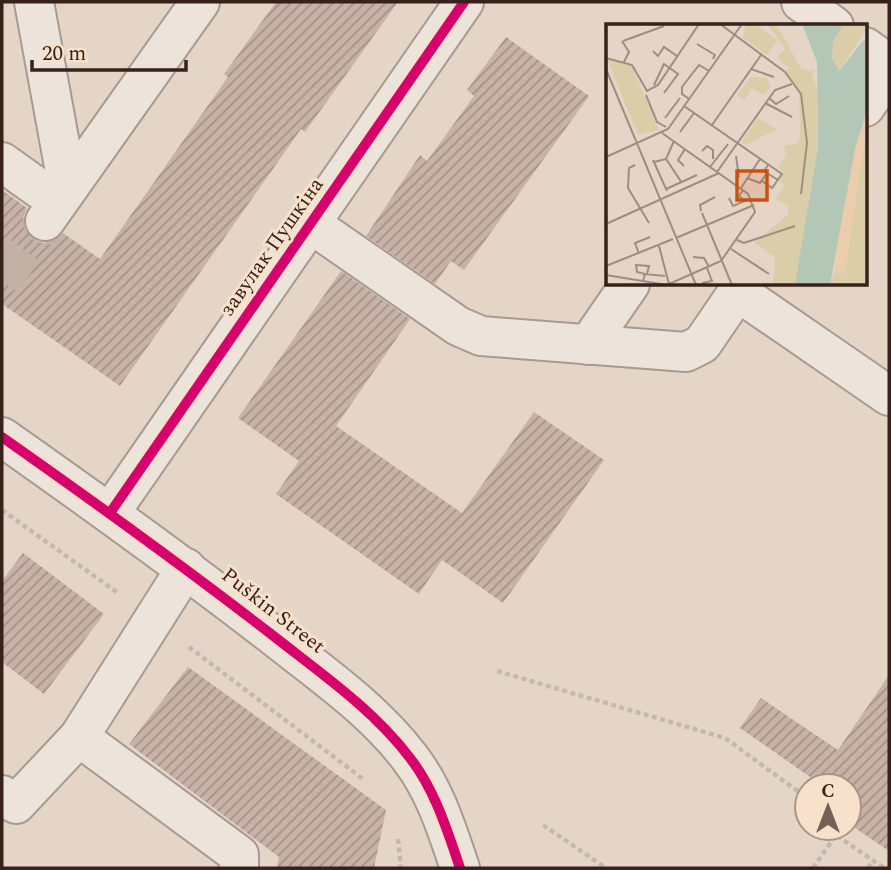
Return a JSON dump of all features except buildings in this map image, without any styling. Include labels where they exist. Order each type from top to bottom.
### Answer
[{"type":"street","points":[[34,2],[57,204]]},
{"type":"street","points":[[57,204],[200,2]]},
{"type":"street","name":"завулак Пушкіна","points":[[110,513],[464,2]]},
{"type":"street","points":[[866,48],[889,64]]},
{"type":"street","points":[[866,106],[889,72]]},
{"type":"street","points":[[2,162],[57,204]]},
{"type":"street","points":[[311,224],[473,334],[588,345],[693,351],[702,344],[740,288],[889,396]]},
{"type":"street","points":[[588,345],[630,285]]},
{"type":"street","name":"Puškin Street","points":[[2,437],[186,568],[333,682],[411,758],[440,808],[460,868]]},
{"type":"street","points":[[2,795],[16,804],[79,737],[186,568]]},
{"type":"street","points":[[79,737],[239,855],[239,868]]},
{"type":"path","points":[[2,510],[371,784]]},
{"type":"path","points":[[497,671],[725,738],[793,788]]},
{"type":"path","points":[[543,825],[606,868]]},
{"type":"path","points":[[397,828],[401,868]]},
{"type":"path","points":[[813,868],[831,842]]},
{"type":"path","points":[[846,842],[884,868]]},
{"type":"path","points":[[868,868],[873,860]]},
{"type":"tunnel","points":[[2,281],[45,221]]},
{"type":"cycle path","points":[[110,513],[464,2]]},
{"type":"cycle path","points":[[2,437],[205,584],[362,707],[395,740],[427,783],[460,868]]}]
